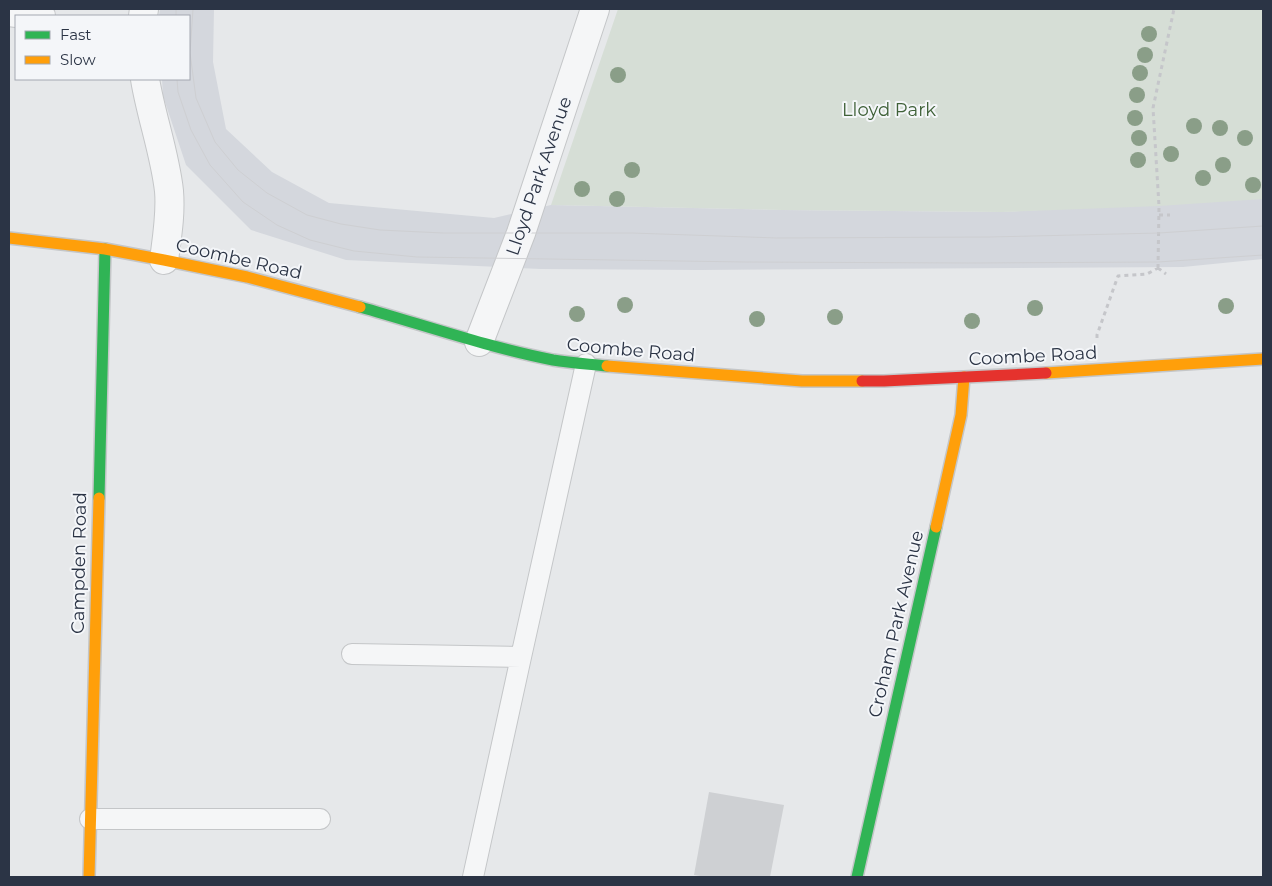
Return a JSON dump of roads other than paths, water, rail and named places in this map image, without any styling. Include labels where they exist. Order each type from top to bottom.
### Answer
[{"type":"main road","name":"Coombe Road","points":[[9,238],[105,249],[265,282],[406,320],[478,342],[555,360],[586,364],[802,381],[884,381],[1102,370],[1263,359]]},
{"type":"main road","name":"Campden Road","points":[[89,877],[105,249]]},
{"type":"main road","name":"Croham Park Avenue","points":[[857,877],[961,415],[964,377]]},
{"type":"street","name":"Lloyd Park Avenue","points":[[478,342],[520,233],[595,9]]},
{"type":"street","points":[[9,12],[32,15]]},
{"type":"street","points":[[145,80],[169,192],[169,215],[164,260]]},
{"type":"lane","points":[[473,877],[586,364]]},
{"type":"lane","points":[[352,654],[521,657]]},
{"type":"lane","points":[[90,819],[320,819]]},
{"type":"tram line","points":[[176,9],[176,15]]},
{"type":"tram line","points":[[193,9],[190,53],[196,98],[215,142],[238,170],[267,193],[307,215],[341,224],[380,230],[443,233],[632,233],[777,238],[990,237],[1159,233],[1263,226]]},
{"type":"tram line","points":[[177,80],[178,92],[191,130],[210,165],[243,202],[277,225],[310,240],[354,251],[417,257],[972,263],[1158,262],[1263,255]]},
{"type":"park label","name":"Lloyd Park","points":[[889,110]]}]
